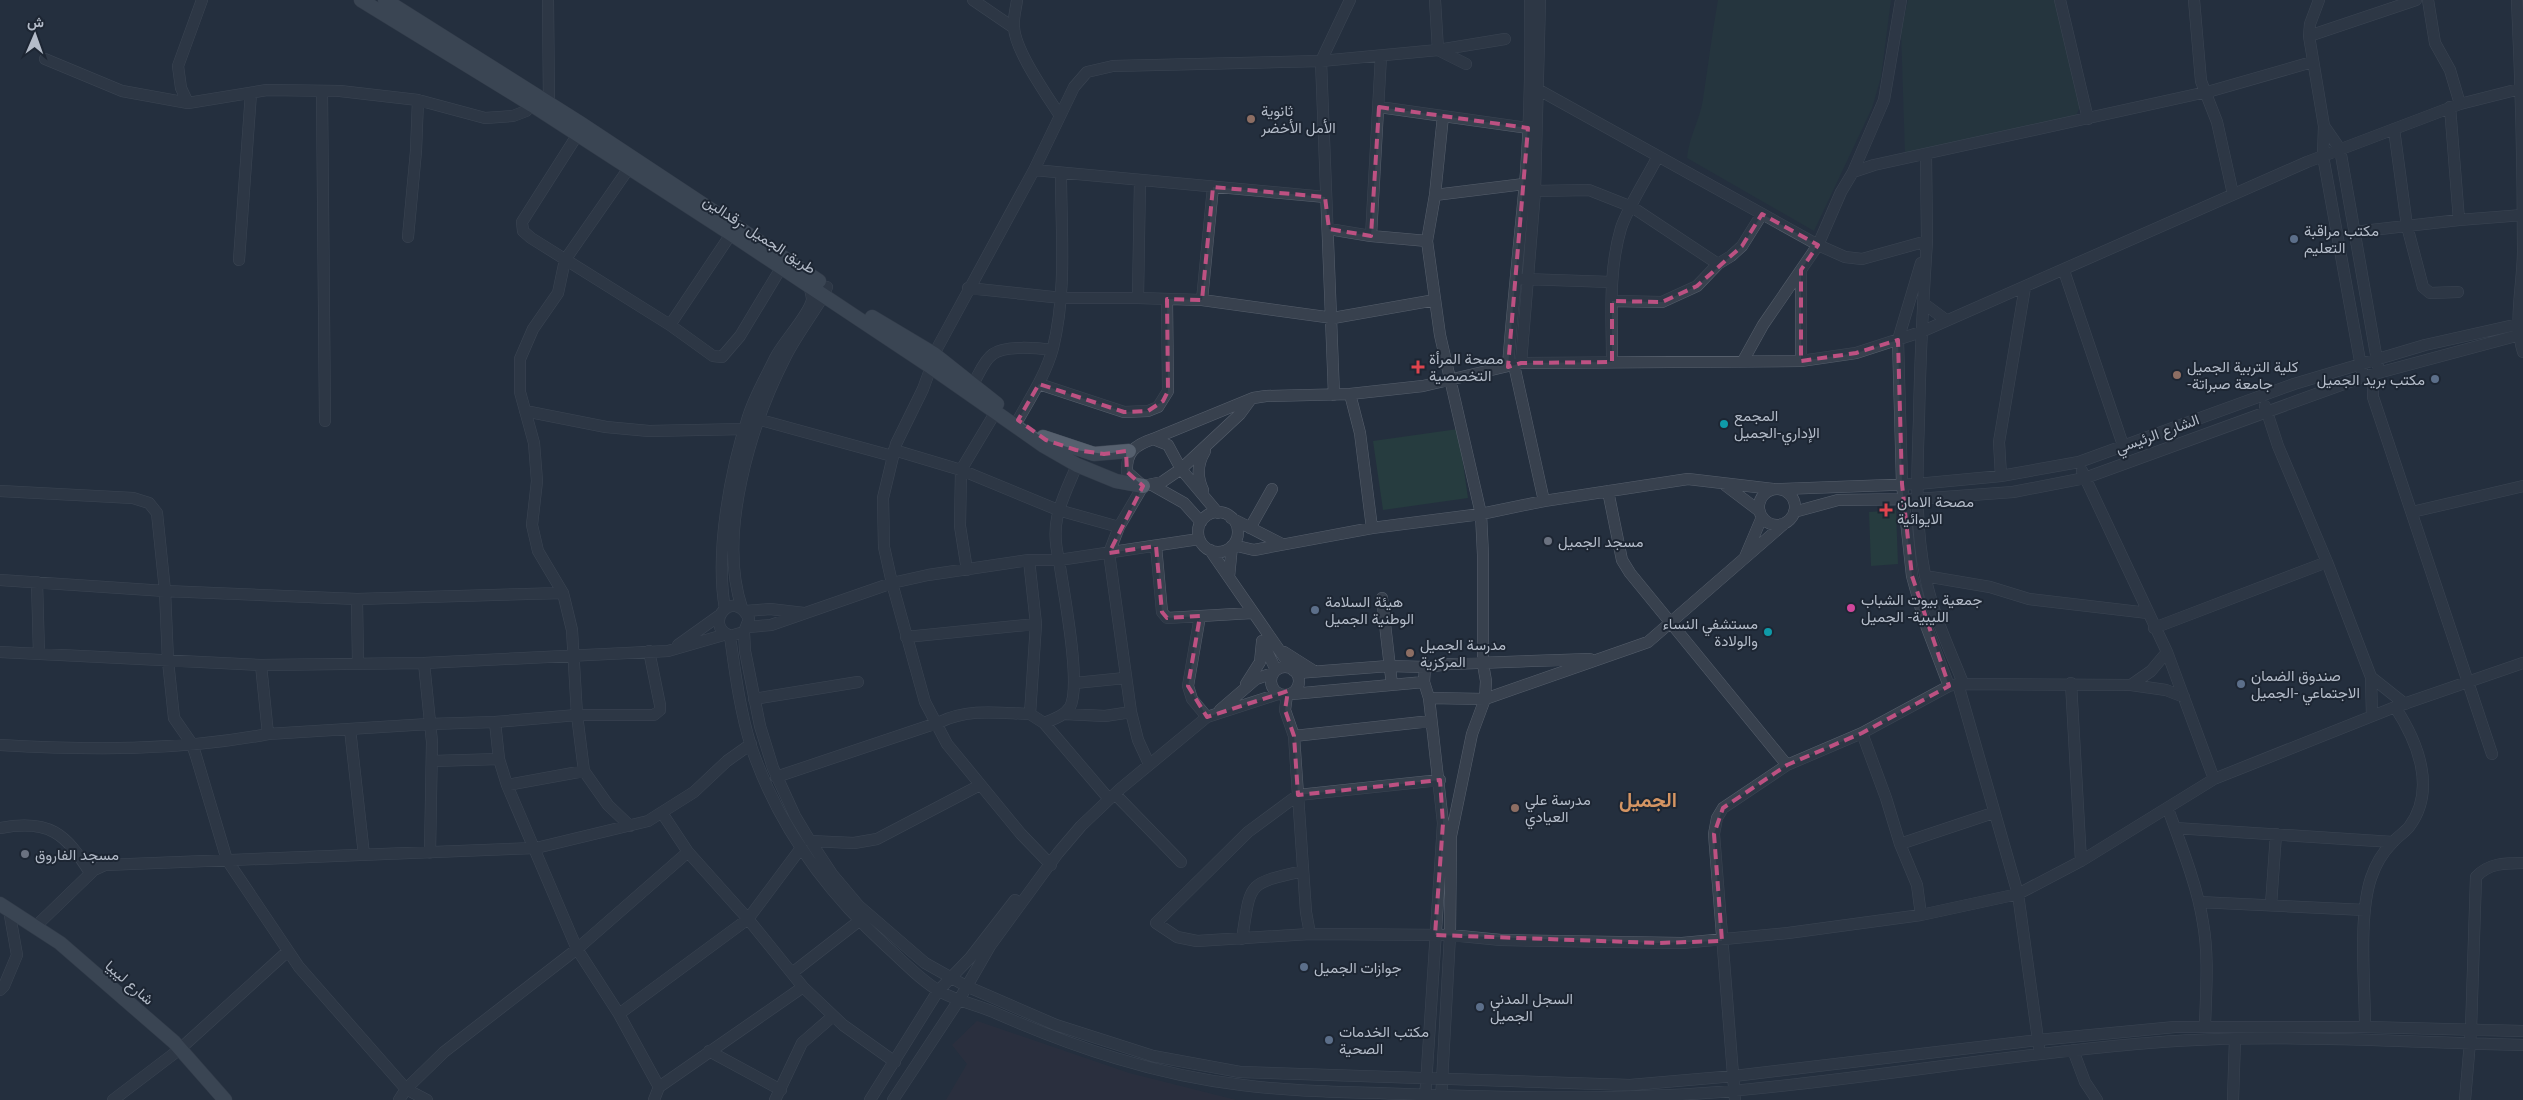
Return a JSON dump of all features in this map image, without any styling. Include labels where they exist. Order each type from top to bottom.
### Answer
[{"type":"main road","name":"طريق الجميل -رقدالين","points":[[362,0],[578,134],[781,268],[809,285],[826,291]]},
{"type":"main road","name":"طريق الجميل -رقدالين","points":[[385,0],[549,103],[826,291],[878,321],[932,360],[995,413],[1077,465],[1116,481],[1148,486]]},
{"type":"main road","name":"طريق الجميل -رقدالين","points":[[932,360],[973,384],[1046,440],[1076,450],[1104,454],[1129,451]]},
{"type":"main road","name":"شارع ليبيا","points":[[5,907],[60,943],[180,1049],[225,1100]]},
{"type":"street","points":[[188,103],[181,88],[178,66],[202,0]]},
{"type":"street","points":[[548,0],[549,103]]},
{"type":"street","points":[[973,0],[1014,28]]},
{"type":"street","points":[[1017,0],[1014,28],[1016,40],[1035,77],[1060,116]]},
{"type":"street","points":[[1334,395],[1333,318],[1329,229],[1325,197],[1321,61],[1350,0]]},
{"type":"street","points":[[1435,0],[1438,50]]},
{"type":"street","points":[[1530,0],[1528,128],[1514,279],[1515,365],[1544,500]]},
{"type":"street","points":[[1515,365],[1527,280],[1535,191],[1540,0]]},
{"type":"street","points":[[1743,361],[1763,325],[1818,245],[1841,192],[1853,172],[1884,100],[1901,0]]},
{"type":"street","points":[[2060,0],[2088,119]]},
{"type":"street","points":[[2194,0],[2204,92],[2218,122],[2233,194]]},
{"type":"street","points":[[2319,0],[2310,24],[2309,36],[2324,126],[2323,156],[2360,364],[2372,377]]},
{"type":"street","points":[[2309,36],[2416,0]]},
{"type":"street","points":[[2428,0],[2434,38],[2450,70],[2455,105],[2459,220]]},
{"type":"street","points":[[2517,0],[2522,88],[2523,259],[2521,329],[2523,352]]},
{"type":"street","points":[[1049,863],[980,785],[947,744],[926,702],[906,638],[884,547],[883,498],[893,453],[923,389],[932,360],[968,288],[1034,170],[1074,87],[1088,72],[1113,66],[1321,61],[1438,50],[1505,39]]},
{"type":"street","points":[[1438,50],[1466,64]]},
{"type":"street","points":[[1371,236],[1381,56]]},
{"type":"street","points":[[45,59],[122,91],[188,103],[267,90],[322,91],[418,100],[485,118],[513,116],[526,111],[532,105]]},
{"type":"street","points":[[1853,172],[2204,92],[2312,62]]},
{"type":"street","points":[[1201,522],[1184,502],[1148,486],[1127,472],[1129,451],[1141,443],[1252,398],[1350,394],[1449,381],[1515,365],[1612,362],[1801,361],[1856,353],[1921,332],[2064,271],[2233,194],[2340,149],[2455,105],[2522,88]]},
{"type":"street","points":[[1539,90],[1818,245],[1845,257],[1862,259],[1927,241]]},
{"type":"street","points":[[322,91],[325,422]]},
{"type":"street","points":[[239,260],[242,188],[251,93]]},
{"type":"street","points":[[408,237],[416,151],[418,100]]},
{"type":"street","points":[[1379,107],[1528,128]]},
{"type":"street","points":[[1441,1098],[1450,935],[1452,836],[1472,734],[1485,699],[1486,682],[1482,664],[1483,555],[1481,514],[1449,381],[1427,241],[1435,195],[1443,116]]},
{"type":"street","points":[[2324,126],[2340,149],[2378,360],[2372,377],[2373,397],[2492,754]]},
{"type":"street","points":[[2394,129],[2407,226],[2423,287],[2430,293],[2458,292]]},
{"type":"street","points":[[578,134],[522,222],[523,231],[565,260],[670,326],[712,356],[722,357],[740,336],[781,268]]},
{"type":"street","points":[[1926,154],[1927,241],[1921,332],[1917,484],[1925,576],[2018,894],[2040,1053]]},
{"type":"street","points":[[1612,362],[1611,282],[1622,226],[1658,156]]},
{"type":"street","points":[[629,168],[565,260],[558,293],[533,329],[520,359],[520,392],[534,443],[537,481],[532,525],[538,551],[563,593],[572,630],[577,715],[584,771],[608,805],[630,826]]},
{"type":"street","points":[[1034,170],[1325,197]]},
{"type":"street","points":[[1018,420],[1039,384],[1052,350],[1062,298],[1061,173]]},
{"type":"street","points":[[1138,298],[1140,180]]},
{"type":"street","points":[[1435,195],[1524,184]]},
{"type":"street","points":[[1202,300],[1213,187]]},
{"type":"street","points":[[1535,191],[1589,190],[1632,207],[1718,264]]},
{"type":"street","points":[[1612,301],[1662,302],[1697,286],[1718,264],[1732,256],[1742,246],[1762,214]]},
{"type":"street","points":[[2354,232],[2523,215]]},
{"type":"street","points":[[1329,229],[1371,236],[1427,241]]},
{"type":"street","points":[[670,326],[731,234]]},
{"type":"street","points":[[1927,241],[1898,340],[1902,484],[1912,576],[1924,620],[1956,684]]},
{"type":"street","points":[[1801,270],[1801,361]]},
{"type":"street","points":[[2064,271],[2123,445]]},
{"type":"street","points":[[1514,279],[1611,282]]},
{"type":"street","points":[[809,285],[812,296],[809,307],[779,351],[748,416],[744,429],[729,492],[722,558],[722,612],[718,622],[721,629],[728,635],[751,744],[779,813],[859,906],[925,963],[966,986],[1086,1036],[1154,1056],[1240,1072],[1426,1077],[1630,1086],[1734,1076],[2134,1030],[2205,1026],[2365,1027],[2523,1031]]},
{"type":"street","points":[[2001,476],[1999,442],[2025,287]]},
{"type":"street","points":[[968,288],[1062,298],[1202,300],[1333,318],[1435,300]]},
{"type":"street","points":[[826,291],[786,355],[757,419],[739,494],[732,559],[736,588],[749,619],[746,630],[754,699],[760,726],[776,777],[795,816],[818,872],[859,921],[938,991],[958,1000],[980,1006],[1052,1037],[1104,1056],[1198,1079],[1275,1088],[1441,1098],[1631,1098],[1735,1095],[2040,1053],[2162,1042],[2235,1039],[2523,1045]]},
{"type":"street","points":[[1039,384],[1124,412],[1148,411],[1158,407],[1168,391],[1167,299]]},
{"type":"street","points":[[1923,303],[1946,320]]},
{"type":"street","name":"الشارع الرئيسي","points":[[1372,528],[1481,514],[1544,500],[1688,479],[1777,489],[1917,484],[2001,476],[2079,462],[2263,396],[2360,364],[2426,345],[2521,329]]},
{"type":"street","name":"الشارع الرئيسي","points":[[1794,512],[1838,500],[1904,500],[2013,492],[2085,478],[2266,411],[2521,329]]},
{"type":"street","points":[[973,384],[993,353],[1001,350],[1036,348],[1052,350]]},
{"type":"street","points":[[1210,550],[1222,552],[1233,545],[1254,550],[1372,528],[1360,433],[1350,394]]},
{"type":"street","points":[[2263,396],[2266,411],[2371,677],[2372,716]]},
{"type":"street","points":[[1149,764],[1138,740],[1131,712],[1109,553],[1120,527],[1148,486],[1162,482],[1182,469],[1240,414],[1252,398]]},
{"type":"street","points":[[525,412],[606,427],[649,431],[744,429]]},
{"type":"street","points":[[967,570],[960,526],[961,470],[995,413]]},
{"type":"street","points":[[757,419],[961,470],[1058,510],[1120,527]]},
{"type":"street","points":[[1153,439],[1168,445],[1182,469],[1218,512],[1282,544]]},
{"type":"street","points":[[1207,498],[1199,482],[1200,460],[1212,440]]},
{"type":"street","points":[[2079,462],[2154,628],[2167,652],[2214,780]]},
{"type":"street","points":[[1065,714],[1071,705],[1075,683],[1059,560],[1054,541],[1058,510],[1077,465]]},
{"type":"street","points":[[1721,483],[1775,525],[1785,523]]},
{"type":"street","points":[[2412,512],[2523,486]]},
{"type":"street","points":[[1250,528],[1272,489]]},
{"type":"street","points":[[1429,698],[1485,699],[1604,659],[1648,642],[1744,559],[1785,523],[1794,512],[1792,497],[1777,489],[1763,494],[1760,514],[1744,559]]},
{"type":"street","points":[[0,490],[133,498],[149,503],[157,513],[165,591],[168,661],[174,718],[192,744],[227,860],[299,967],[406,1089],[427,1100]]},
{"type":"street","points":[[1608,491],[1622,560],[1670,623],[1787,764]]},
{"type":"street","points":[[1218,512],[1208,515],[1201,522],[1198,533],[1199,539],[1210,550],[1295,672],[1298,687],[1286,694]]},
{"type":"street","points":[[1229,577],[1233,545],[1238,531],[1231,518]]},
{"type":"street","points":[[0,652],[261,665],[424,663],[668,651],[772,625],[892,583],[928,575],[1029,560],[1059,560],[1199,539]]},
{"type":"street","points":[[1156,546],[1162,612],[1167,618],[1200,616],[1255,617]]},
{"type":"street","points":[[1029,560],[1036,624],[1030,714]]},
{"type":"street","points":[[2154,628],[2327,562]]},
{"type":"street","points":[[1925,576],[1990,587],[2029,599],[2148,613]]},
{"type":"street","points":[[0,580],[165,591],[357,599],[563,593]]},
{"type":"street","points":[[37,582],[39,654]]},
{"type":"street","points":[[1382,598],[1392,685]]},
{"type":"street","points":[[357,599],[358,663]]},
{"type":"street","points":[[668,651],[698,632],[730,606],[744,610],[804,613]]},
{"type":"street","points":[[1200,616],[1188,686],[1192,699],[1211,716]]},
{"type":"street","points":[[1255,617],[1262,642],[1275,672],[1271,684],[1286,694]]},
{"type":"street","points":[[906,638],[1036,624]]},
{"type":"street","points":[[1239,692],[1252,677],[1260,662],[1262,642]]},
{"type":"street","points":[[1278,648],[1314,670]]},
{"type":"street","points":[[0,745],[85,750],[192,744],[268,734],[429,724],[495,722],[577,715],[654,715],[660,710],[648,651]]},
{"type":"street","points":[[2131,685],[2151,671],[2167,652]]},
{"type":"street","points":[[870,1100],[938,991],[970,958],[1058,853],[1112,796],[1149,764],[1256,679],[1284,667],[1295,672],[1389,666],[1604,659]]},
{"type":"street","points":[[424,663],[433,761],[430,853]]},
{"type":"street","points":[[1440,780],[1298,795],[1248,832],[1156,923],[1166,931],[1186,940],[1242,939],[1310,934],[1450,935],[1501,940],[1648,943],[1722,940],[1922,915],[2018,894],[2081,861],[2214,780],[2400,705],[2523,663]]},
{"type":"street","points":[[261,665],[268,734]]},
{"type":"street","points":[[1425,666],[1424,682],[1429,698],[1440,780],[1443,823],[1425,1097]]},
{"type":"street","points":[[2365,1027],[2365,910],[2371,877],[2393,842],[2408,828],[2420,808],[2423,795],[2420,758],[2400,705],[2371,677]]},
{"type":"street","points":[[1075,683],[1125,678]]},
{"type":"street","points":[[754,699],[858,682]]},
{"type":"street","points":[[1211,716],[1286,694],[1424,682]]},
{"type":"street","points":[[2071,683],[2081,861]]},
{"type":"street","points":[[1735,1095],[1714,834],[1717,818],[1723,808],[1732,800],[1787,764],[1862,733],[1956,684],[2071,683],[2131,685],[2166,690],[2184,696]]},
{"type":"street","points":[[1286,694],[1285,710],[1294,736],[1303,871],[1310,934]]},
{"type":"street","points":[[776,777],[936,723],[956,714],[976,712],[1030,714],[1044,723],[1112,796],[1181,862]]},
{"type":"street","points":[[1044,723],[1065,714],[1105,716],[1131,712]]},
{"type":"street","points":[[1294,736],[1431,721]]},
{"type":"street","points":[[495,722],[499,759],[507,785],[536,848],[577,948],[618,1014],[659,1087]]},
{"type":"street","points":[[350,729],[364,855]]},
{"type":"street","points":[[1862,733],[1886,798],[1900,844],[1917,886],[1922,915]]},
{"type":"street","points":[[35,927],[90,873],[97,867],[105,865],[536,848],[630,826],[648,821],[705,784],[726,761],[751,744]]},
{"type":"street","points":[[433,761],[499,759]]},
{"type":"street","points":[[507,785],[584,771]]},
{"type":"street","points":[[806,844],[854,843],[877,839],[980,785]]},
{"type":"street","points":[[2168,809],[2199,902],[2205,945],[2205,1026]]},
{"type":"street","points":[[1900,844],[1993,812]]},
{"type":"street","points":[[662,813],[688,852],[748,919],[803,986],[833,1016],[895,1062]]},
{"type":"street","points":[[0,828],[39,825],[54,832],[75,848],[90,873]]},
{"type":"street","points":[[2175,828],[2393,842]]},
{"type":"street","points":[[2271,905],[2276,834]]},
{"type":"street","points":[[618,1014],[748,919],[806,844]]},
{"type":"street","points":[[399,1100],[406,1089],[444,1052],[577,948],[688,852]]},
{"type":"street","points":[[2465,1100],[2471,1030],[2476,877],[2482,870],[2492,866],[2523,862]]},
{"type":"street","points":[[893,1100],[958,1000],[994,940],[1049,863]]},
{"type":"street","points":[[1242,939],[1248,896],[1254,888],[1264,880],[1303,871]]},
{"type":"street","points":[[2199,902],[2365,910]]},
{"type":"street","points":[[0,990],[17,955],[5,907]]},
{"type":"street","points":[[792,973],[859,921]]},
{"type":"street","points":[[114,1100],[180,1049],[288,951]]},
{"type":"street","points":[[654,1100],[659,1087],[803,986]]},
{"type":"street","points":[[775,1100],[802,1043],[833,1016]]},
{"type":"street","points":[[2233,1100],[2235,1039]]},
{"type":"street","points":[[2074,1050],[2085,1082],[2097,1100]]},
{"type":"street","points":[[710,1051],[781,1090]]},
{"type":"highlighted area","points":[[1379,107],[1528,128],[1508,367],[1521,363],[1612,362],[1612,301],[1662,302],[1697,286],[1742,246],[1762,214],[1818,245],[1801,270],[1801,361],[1856,353],[1898,340],[1902,484],[1912,576],[1949,686],[1862,733],[1787,765],[1723,808],[1714,834],[1722,941],[1658,943],[1435,935],[1443,823],[1440,780],[1298,795],[1294,736],[1285,710],[1288,691],[1207,717],[1188,686],[1200,616],[1167,618],[1162,612],[1156,546],[1109,553],[1143,486],[1127,472],[1126,451],[1104,454],[1076,450],[1046,440],[1018,420],[1039,384],[1124,412],[1148,411],[1163,401],[1168,391],[1167,299],[1202,300],[1213,187],[1325,197],[1329,229],[1371,236]]},
{"type":"shaded area","points":[[977,1021],[1129,1073],[1236,1100],[946,1100],[967,1064],[952,1045]]},
{"type":"green space","points":[[1718,0],[1891,0],[1881,77],[1872,108],[1814,231],[1687,158],[1690,142],[1702,107]]},
{"type":"green space","points":[[1908,0],[2056,0],[2081,104],[2076,116],[1905,155],[1901,31]]},
{"type":"green space","points":[[1458,429],[1468,498],[1383,510],[1373,441]]},
{"type":"green space","points":[[1896,510],[1898,564],[1871,566],[1869,512]]},
{"type":"place","name":"ثانوية الأمل الأخضر","points":[[1251,119]]},
{"type":"place","name":"مكتب مراقبة التعليم","points":[[2294,239]]},
{"type":"place","name":"مصحة المرأة التخصصية","points":[[1418,367]]},
{"type":"place","name":"كلية التربية الجميل -جامعة صبراتة","points":[[2177,375]]},
{"type":"place","name":"مكتب بريد الجميل","points":[[2435,379]]},
{"type":"place","name":"المجمع الإداري-الجميل","points":[[1724,424]]},
{"type":"place","name":"مصحة الامان الايوائية","points":[[1886,510]]},
{"type":"place","name":"مسجد الجميل","points":[[1548,541]]},
{"type":"place","name":"جمعية بيوت الشباب الليبية- الجميل","points":[[1851,608]]},
{"type":"place","name":"هيئة السلامة الوطنية الجميل","points":[[1315,610]]},
{"type":"place","name":"مستشفي النساء والولادة","points":[[1768,632]]},
{"type":"place","name":"مدرسة الجميل المركزية","points":[[1410,653]]},
{"type":"place","name":"صندوق الضمان الاجتماعي -الجميل","points":[[2241,684]]},
{"type":"place","name":"مدرسة علي العيادي","points":[[1515,808]]},
{"type":"place","name":"مسجد الفاروق","points":[[25,854]]},
{"type":"place","name":"جوازات الجميل","points":[[1304,967]]},
{"type":"place","name":"السجل المدني الجميل","points":[[1480,1007]]},
{"type":"place","name":"مكتب الخدمات الصحية","points":[[1329,1040]]},
{"type":"district","name":"الجميل","points":[[1648,799]]}]
